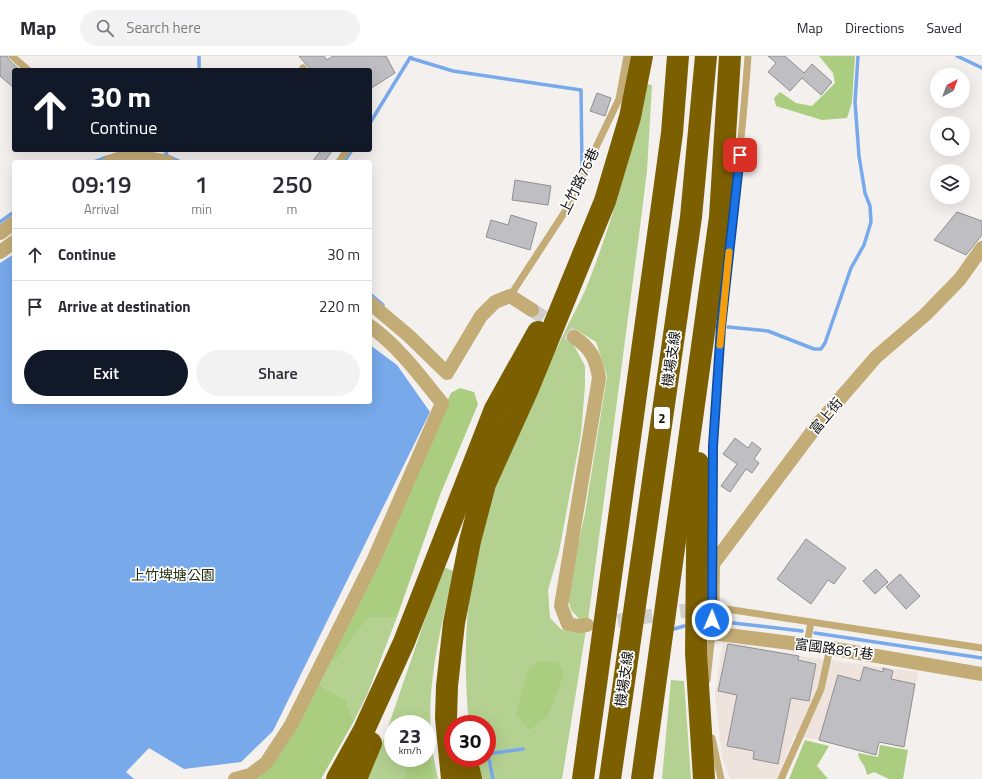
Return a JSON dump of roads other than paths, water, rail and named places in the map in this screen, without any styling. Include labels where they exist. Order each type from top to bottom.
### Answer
[{"type":"highway","points":[[452,779],[447,726],[447,686],[454,623],[470,541],[485,484],[527,391],[605,201],[630,117],[642,56]]},
{"type":"highway","name":"機場支線","points":[[583,779],[672,133],[678,56]]},
{"type":"highway","name":"機場支線","points":[[610,779],[691,217],[704,95],[706,56]]},
{"type":"highway","points":[[642,779],[720,217],[730,56]]},
{"type":"highway","points":[[337,779],[364,730],[404,642],[495,409],[585,247]]},
{"type":"highway","points":[[703,340],[696,568],[697,666],[704,779]]},
{"type":"highway","points":[[454,623],[459,715]]},
{"type":"highway","points":[[655,779],[662,639]]},
{"type":"highway","points":[[356,779],[385,710],[404,642]]},
{"type":"highway","points":[[468,767],[471,779]]},
{"type":"street","points":[[113,160],[125,154],[156,160]]},
{"type":"street","points":[[0,233],[12,224]]},
{"type":"street","points":[[0,252],[12,243]]},
{"type":"street","name":"富上街","points":[[713,564],[818,424],[876,357],[924,315],[960,279],[982,248]]},
{"type":"street","points":[[372,305],[409,336],[447,373],[481,316],[495,302],[510,296],[532,310]]},
{"type":"street","points":[[235,779],[250,775],[266,763],[291,725],[373,561],[442,404],[409,362],[384,336],[372,327]]},
{"type":"street","points":[[574,337],[587,346],[592,352],[599,378],[561,606],[568,624],[577,626],[587,625]]},
{"type":"street","points":[[712,633],[713,564]]},
{"type":"street","name":"富國路861巷","points":[[712,633],[830,648],[982,674]]},
{"type":"lane","points":[[12,56],[26,68]]},
{"type":"lane","name":"上竹路76巷","points":[[510,296],[566,210],[619,98],[627,56]]},
{"type":"lane","points":[[713,564],[713,446],[721,327],[737,184],[748,56]]},
{"type":"lane","points":[[713,607],[982,648]]},
{"type":"lane","points":[[807,645],[811,622]]},
{"type":"lane","points":[[708,712],[706,698],[712,633]]},
{"type":"lane","points":[[781,779],[821,689],[830,648]]},
{"type":"lane","points":[[711,734],[714,755],[721,779]]},
{"type":"water","name":"上竹埤塘公園","points":[[12,255],[12,404],[372,404],[372,346],[397,365],[430,412],[273,731],[241,762],[184,769],[149,748],[126,772],[134,779],[0,779],[0,263]]},
{"type":"waterway","points":[[199,56],[199,68]]},
{"type":"waterway","points":[[372,120],[411,56]]},
{"type":"waterway","points":[[728,327],[768,331],[814,349],[821,349],[825,343],[851,268],[864,245],[871,222],[870,206],[865,193],[859,156],[855,102],[858,56]]},
{"type":"waterway","points":[[957,56],[982,68]]},
{"type":"waterway","points":[[410,58],[453,71],[581,90],[582,167]]},
{"type":"waterway","points":[[164,155],[167,156],[166,152]]},
{"type":"waterway","points":[[345,160],[351,152]]},
{"type":"waterway","points":[[99,160],[107,157]]},
{"type":"waterway","points":[[170,157],[177,160]]},
{"type":"waterway","points":[[0,222],[12,213]]},
{"type":"waterway","points":[[372,296],[383,305]]},
{"type":"waterway","points":[[733,623],[802,631]]},
{"type":"waterway","points":[[674,629],[684,626]]},
{"type":"waterway","points":[[815,633],[982,658]]},
{"type":"waterway","points":[[496,753],[523,749]]},
{"type":"waterway","points":[[491,767],[493,779]]},
{"type":"tunnel","points":[[532,310],[574,337]]},
{"type":"tunnel","points":[[597,624],[703,608]]}]
